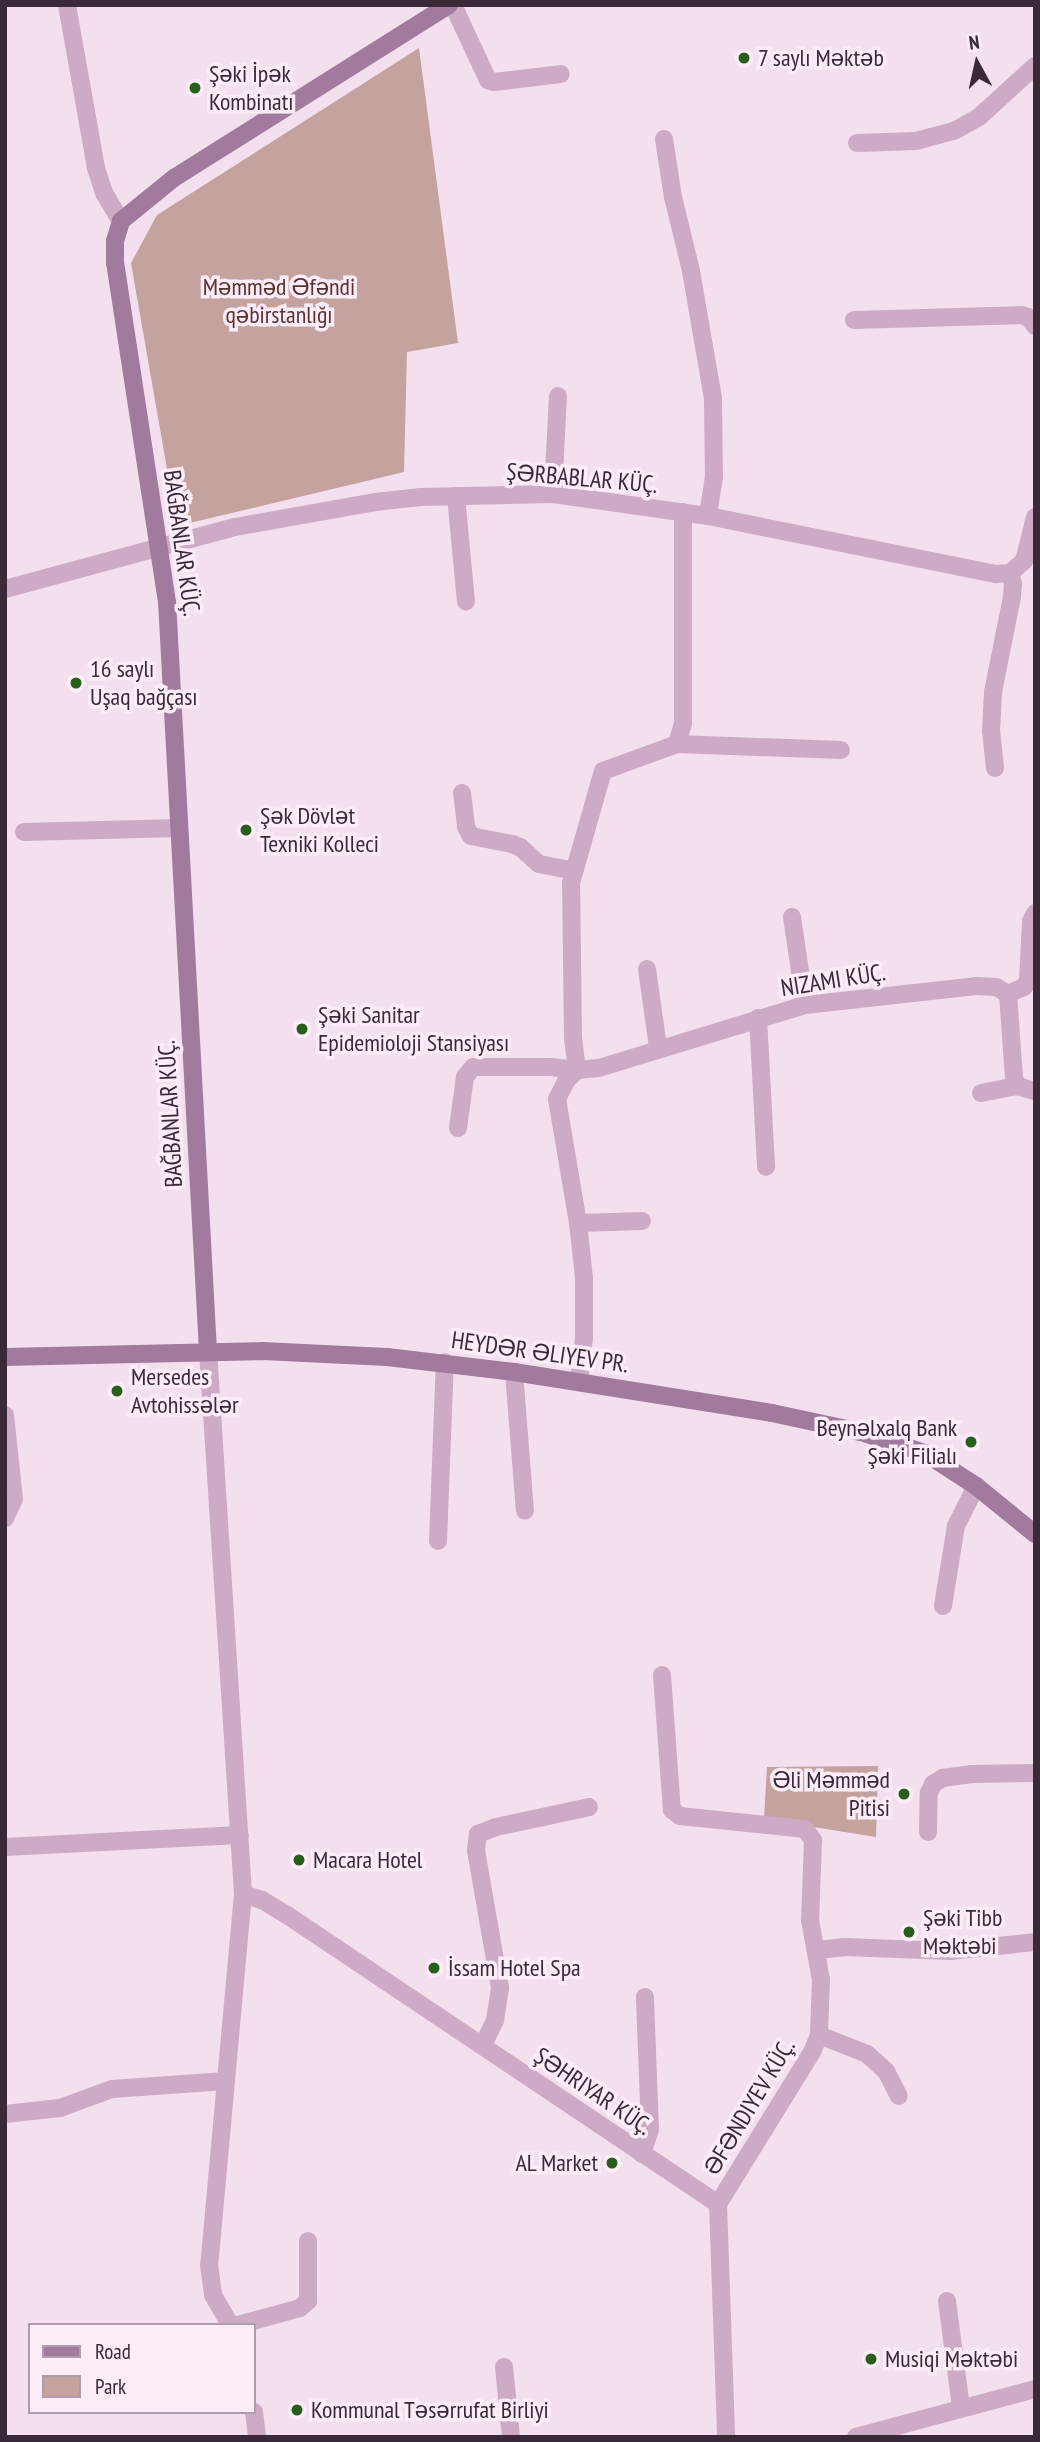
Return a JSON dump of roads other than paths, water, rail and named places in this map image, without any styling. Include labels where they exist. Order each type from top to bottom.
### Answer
[{"type":"street","points":[[66,5],[96,168],[104,193],[121,221],[174,178],[451,5],[488,80],[494,82],[561,74]]},
{"type":"street","points":[[858,143],[916,141],[954,131],[979,117],[1035,66]]},
{"type":"street","points":[[664,139],[713,399],[714,477],[708,516]]},
{"type":"street","name":"BAĞBANLAR KÜÇ.","points":[[121,221],[115,241],[115,263],[167,602],[208,1351]]},
{"type":"street","points":[[854,320],[1021,315],[1028,317],[1035,326]]},
{"type":"street","points":[[553,494],[558,397]]},
{"type":"street","name":"ŞƏRBABLAR KÜÇ.","points":[[5,589],[159,547],[305,513],[374,502],[456,496],[553,494],[708,516],[981,573],[1010,573]]},
{"type":"street","points":[[456,496],[466,602]]},
{"type":"street","points":[[677,744],[683,723],[683,512]]},
{"type":"street","points":[[996,768],[992,731],[993,692],[1012,597],[1010,573],[1024,561],[1035,517]]},
{"type":"street","points":[[579,1382],[584,1338],[584,1278],[578,1223],[557,1099],[566,1081],[577,1070],[573,1039],[570,899],[574,871],[603,771],[677,744],[841,750]]},
{"type":"street","points":[[461,793],[466,827],[471,836],[512,844],[520,847],[538,864],[574,871]]},
{"type":"street","points":[[24,832],[179,828]]},
{"type":"street","points":[[1017,1086],[1007,994],[1024,988],[1028,981],[1031,922],[1035,913]]},
{"type":"street","points":[[792,917],[805,1005]]},
{"type":"street","points":[[648,969],[658,1047]]},
{"type":"street","name":"NIZAMI KÜÇ.","points":[[458,1128],[464,1077],[473,1067],[577,1070],[618,1062],[658,1047],[805,1005],[976,986],[996,987],[1007,994]]},
{"type":"street","points":[[758,1018],[766,1167]]},
{"type":"street","points":[[981,1093],[1017,1086],[1035,1091]]},
{"type":"street","points":[[578,1223],[642,1221]]},
{"type":"street","points":[[208,1351],[243,1895],[222,2154],[209,2265],[213,2295],[229,2323]]},
{"type":"street","name":"HEYDƏR ƏLIYEV PR.","points":[[5,1357],[208,1351],[320,1353],[445,1362],[772,1413],[861,1432],[925,1453],[976,1486],[1035,1534]]},
{"type":"street","points":[[438,1541],[445,1362]]},
{"type":"street","points":[[513,1372],[525,1511]]},
{"type":"street","points":[[5,1415],[14,1499],[5,1518]]},
{"type":"street","points":[[943,1606],[956,1526],[976,1486]]},
{"type":"street","name":"ƏFƏNDIYEV KÜÇ.","points":[[662,1675],[672,1811],[680,1816],[804,1829],[811,1834],[810,1920],[821,1980],[819,2035],[812,2052],[718,2204]]},
{"type":"street","points":[[928,1832],[929,1793],[933,1784],[943,1778],[972,1774],[1035,1773]]},
{"type":"street","points":[[483,2045],[495,2020],[500,1988],[476,1850],[478,1834],[496,1827],[589,1807]]},
{"type":"street","points":[[5,1847],[240,1835]]},
{"type":"street","name":"ŞƏHRIYAR KÜÇ.","points":[[243,1895],[262,1900],[287,1915],[718,2204]]},
{"type":"street","points":[[817,1950],[844,1947],[950,1951],[1035,1942]]},
{"type":"street","points":[[642,2154],[650,2129],[645,1997]]},
{"type":"street","points":[[819,2035],[867,2054],[886,2071],[899,2096]]},
{"type":"street","points":[[5,2114],[60,2108],[112,2089],[226,2081]]},
{"type":"street","points":[[718,2204],[726,2437]]},
{"type":"street","points":[[245,2323],[300,2308],[308,2301],[309,2241]]},
{"type":"street","points":[[947,2301],[961,2407]]},
{"type":"street","points":[[504,2367],[511,2437]]},
{"type":"street","points":[[856,2437],[1035,2389]]},
{"type":"street","points":[[254,2414],[257,2437]]},
{"type":"place","name":"7 saylı Məktəb","points":[[744,58]]},
{"type":"place","name":"Şəki İpək Kombinatı","points":[[195,88]]},
{"type":"place","name":"16 saylı Uşaq bağçası","points":[[76,683]]},
{"type":"place","name":"Şək Dövlət Texniki Kolleci","points":[[246,830]]},
{"type":"place","name":"Şəki Sanitar Epidemioloji Stansiyası","points":[[302,1029]]},
{"type":"place","name":"Mersedes Avtohissələr","points":[[117,1391]]},
{"type":"place","name":"Beynəlxalq Bank Şəki Filialı","points":[[971,1442]]},
{"type":"place","name":"Əli Məmməd Pitisi","points":[[904,1794]]},
{"type":"place","name":"Macara Hotel","points":[[299,1860]]},
{"type":"place","name":"Şəki Tibb Məktəbi","points":[[909,1932]]},
{"type":"place","name":"İssam Hotel Spa","points":[[434,1968]]},
{"type":"place","name":"AL Market","points":[[612,2163]]},
{"type":"place","name":"Musiqi Məktəbi","points":[[871,2359]]},
{"type":"place","name":"Kommunal Təsərrufat Birliyi","points":[[297,2410]]},
{"type":"park label","name":"Məmməd Əfəndi qəbirstanlığı","points":[[279,301]]}]
